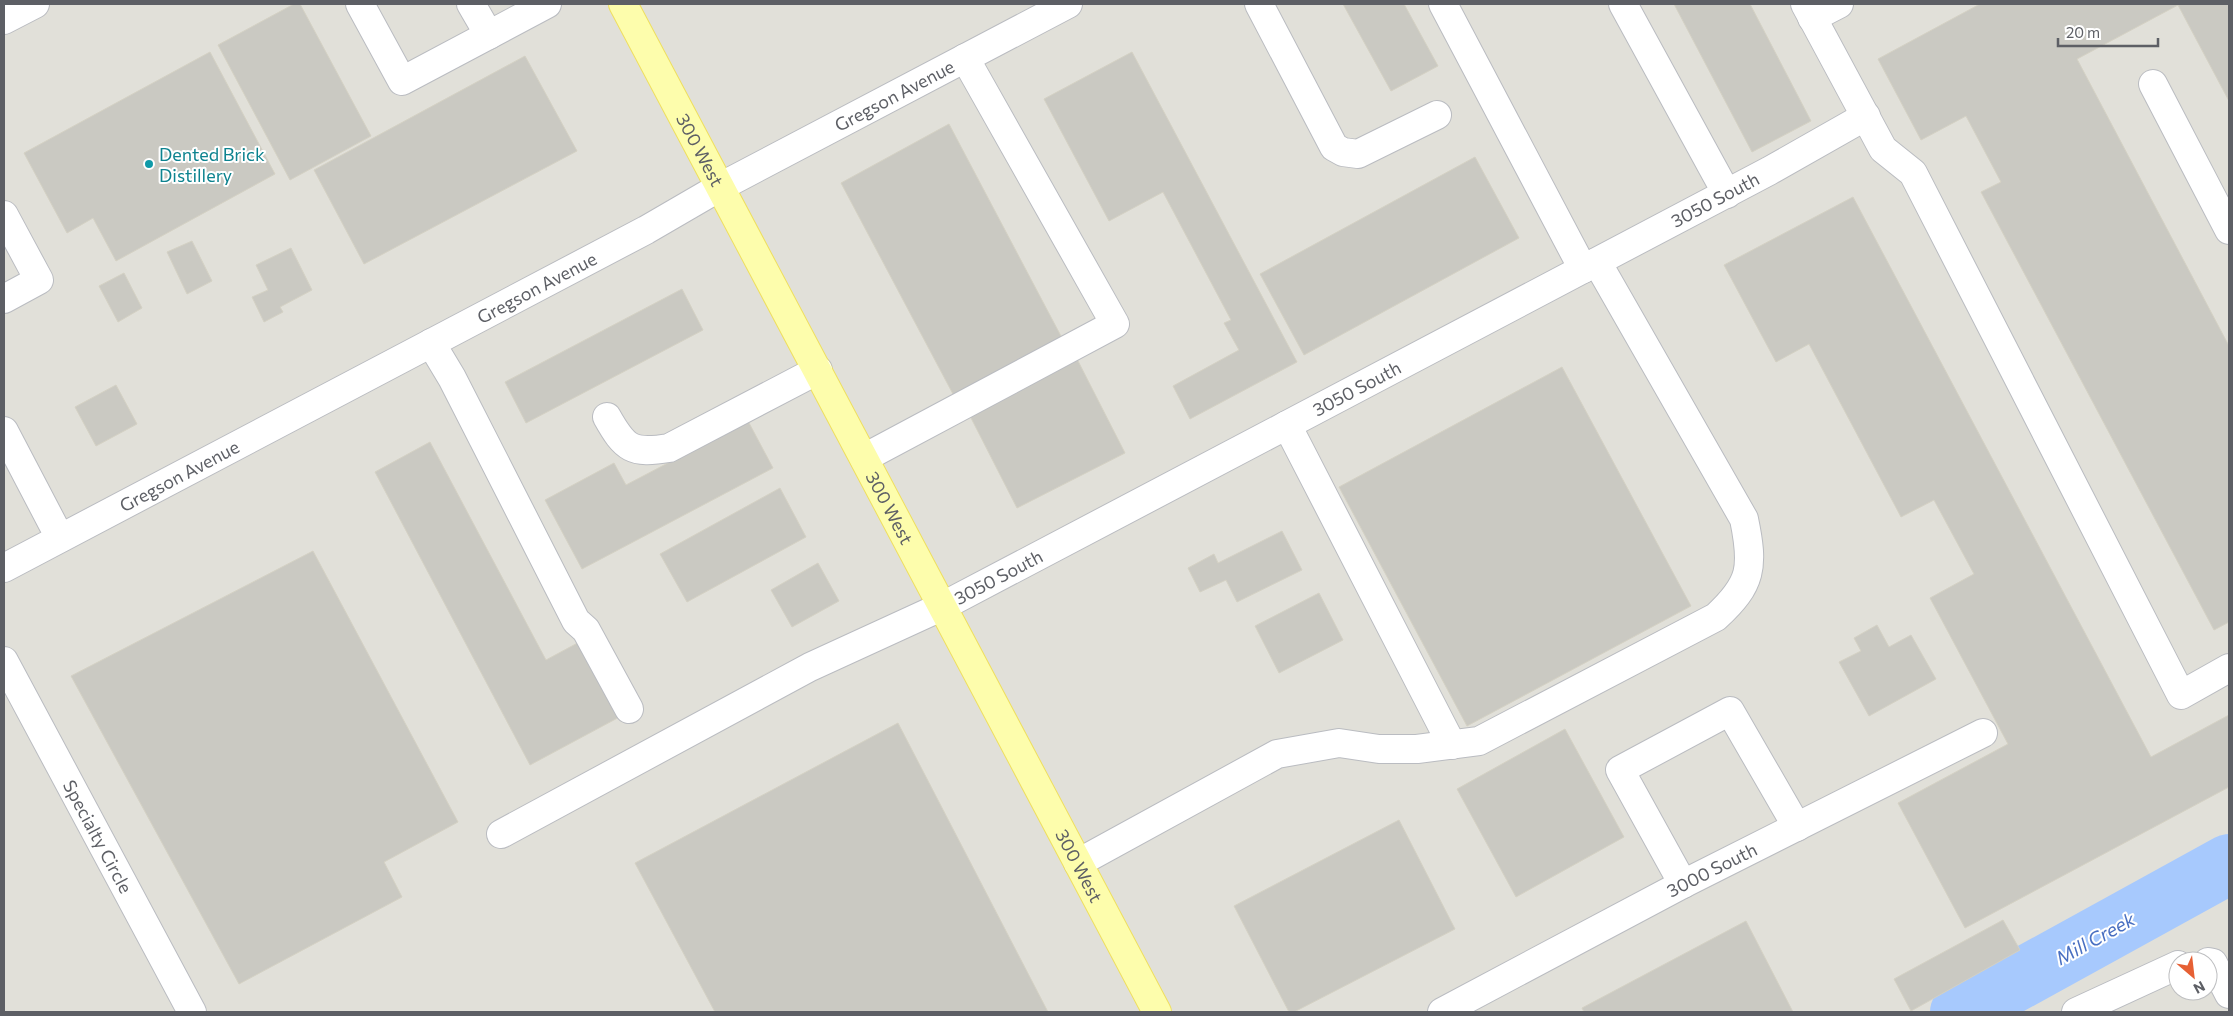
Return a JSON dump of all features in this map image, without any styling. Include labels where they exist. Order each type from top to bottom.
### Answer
[{"type":"main road","name":"300 West","points":[[623,4],[1157,1012]]},
{"type":"street","points":[[4,20],[34,4]]},
{"type":"street","points":[[360,4],[402,81],[547,4]]},
{"type":"street","points":[[471,4],[489,35]]},
{"type":"street","name":"Gregson Avenue","points":[[4,568],[646,230],[720,187],[1068,4]]},
{"type":"street","points":[[1259,4],[1334,147],[1343,152],[1358,154],[1437,115]]},
{"type":"street","points":[[1078,863],[1277,754],[1339,743],[1379,750],[1417,749],[1479,741],[1716,618],[1735,600],[1747,580],[1750,548],[1744,519],[1590,266],[1444,4]]},
{"type":"street","points":[[1623,4],[1726,194]]},
{"type":"street","points":[[1838,4],[1809,11],[1883,149],[1913,173],[2181,695],[2229,668]]},
{"type":"street","points":[[864,458],[1115,324],[966,58]]},
{"type":"street","points":[[2153,84],[2229,230]]},
{"type":"street","name":"3050 South","points":[[501,834],[810,667],[943,606],[1590,266],[1770,171],[1866,116]]},
{"type":"street","points":[[4,215],[39,280],[4,299]]},
{"type":"street","points":[[431,343],[452,378],[576,621],[586,630],[629,709]]},
{"type":"street","points":[[607,417],[621,441],[633,448],[648,451],[669,448],[818,370]]},
{"type":"street","points":[[1287,425],[1452,745]]},
{"type":"street","points":[[4,432],[60,538]]},
{"type":"street","name":"Specialty Circle","points":[[4,661],[192,1012]]},
{"type":"street","points":[[1683,884],[1620,770],[1730,711],[1797,827]]},
{"type":"street","name":"3000 South","points":[[1442,1012],[1683,884],[1983,733]]},
{"type":"street","points":[[2076,1012],[2168,970]]},
{"type":"street","points":[[2218,973],[2229,994]]},
{"type":"shaded area","points":[[4,4],[2229,4],[2229,1012],[4,1012]]},
{"type":"building","points":[[294,4],[300,4],[371,136],[290,180],[218,45]]},
{"type":"building","points":[[1343,4],[1404,4],[1438,66],[1391,91]]},
{"type":"building","points":[[1674,4],[1750,4],[1811,121],[1752,152]]},
{"type":"building","points":[[1980,4],[2229,4],[2229,101],[2178,5],[2077,59],[2229,346],[2229,622],[2214,630],[1981,192],[2001,182],[1966,116],[1921,140],[1878,59]]},
{"type":"building","name":"Dented Brick Distillery","points":[[210,52],[275,174],[116,261],[93,218],[67,233],[24,153]]},
{"type":"building","points":[[1132,52],[1297,362],[1190,419],[1173,386],[1239,350],[1224,323],[1231,320],[1163,192],[1109,221],[1044,99]]},
{"type":"building","points":[[525,56],[577,151],[364,264],[314,170]]},
{"type":"building","points":[[949,124],[1062,338],[954,396],[841,183]]},
{"type":"building","points":[[1475,157],[1519,238],[1304,355],[1260,274]]},
{"type":"building","points":[[1853,197],[2151,757],[2229,715],[2229,787],[1965,928],[1898,803],[2008,744],[1930,598],[1974,574],[1934,500],[1901,517],[1809,344],[1776,362],[1724,265]]},
{"type":"building","points":[[192,241],[212,281],[187,294],[167,252]]},
{"type":"building","points":[[291,248],[312,290],[280,307],[283,312],[264,322],[252,297],[268,290],[256,265]]},
{"type":"building","points":[[124,273],[142,308],[118,322],[99,286]]},
{"type":"building","points":[[682,289],[703,330],[526,423],[505,382]]},
{"type":"building","points":[[1077,359],[1125,453],[1017,508],[969,414]]},
{"type":"building","points":[[1562,367],[1691,606],[1467,726],[1339,487]]},
{"type":"building","points":[[116,385],[137,424],[96,446],[75,407]]},
{"type":"building","points":[[748,421],[773,468],[582,569],[545,500],[614,463],[626,485]]},
{"type":"building","points":[[430,442],[546,660],[585,639],[625,714],[530,765],[375,472]]},
{"type":"building","points":[[780,488],[806,537],[687,602],[660,554]]},
{"type":"building","points":[[1282,531],[1302,570],[1237,602],[1226,580],[1200,592],[1188,568],[1214,554],[1218,563]]},
{"type":"building","points":[[313,551],[458,822],[384,862],[402,897],[239,984],[71,676]]},
{"type":"building","points":[[818,563],[839,601],[792,627],[771,590]]},
{"type":"building","points":[[1319,593],[1343,640],[1279,673],[1255,626]]},
{"type":"building","points":[[1877,625],[1889,647],[1911,635],[1936,679],[1869,716],[1839,662],[1861,651],[1854,638]]},
{"type":"building","points":[[898,723],[1048,1012],[715,1012],[635,863]]},
{"type":"building","points":[[1565,729],[1624,837],[1516,897],[1457,789]]},
{"type":"building","points":[[1399,820],[1455,929],[1294,1012],[1289,1012],[1234,906]]},
{"type":"building","points":[[2003,920],[2020,950],[1911,1011],[1894,979]]},
{"type":"building","points":[[1746,921],[1793,1012],[1584,1012],[1582,1008]]},
{"type":"waterway","name":"Mill Creek","points":[[1960,1012],[2229,864]]},
{"type":"place","name":"Dented Brick Distillery","points":[[149,164]]}]
